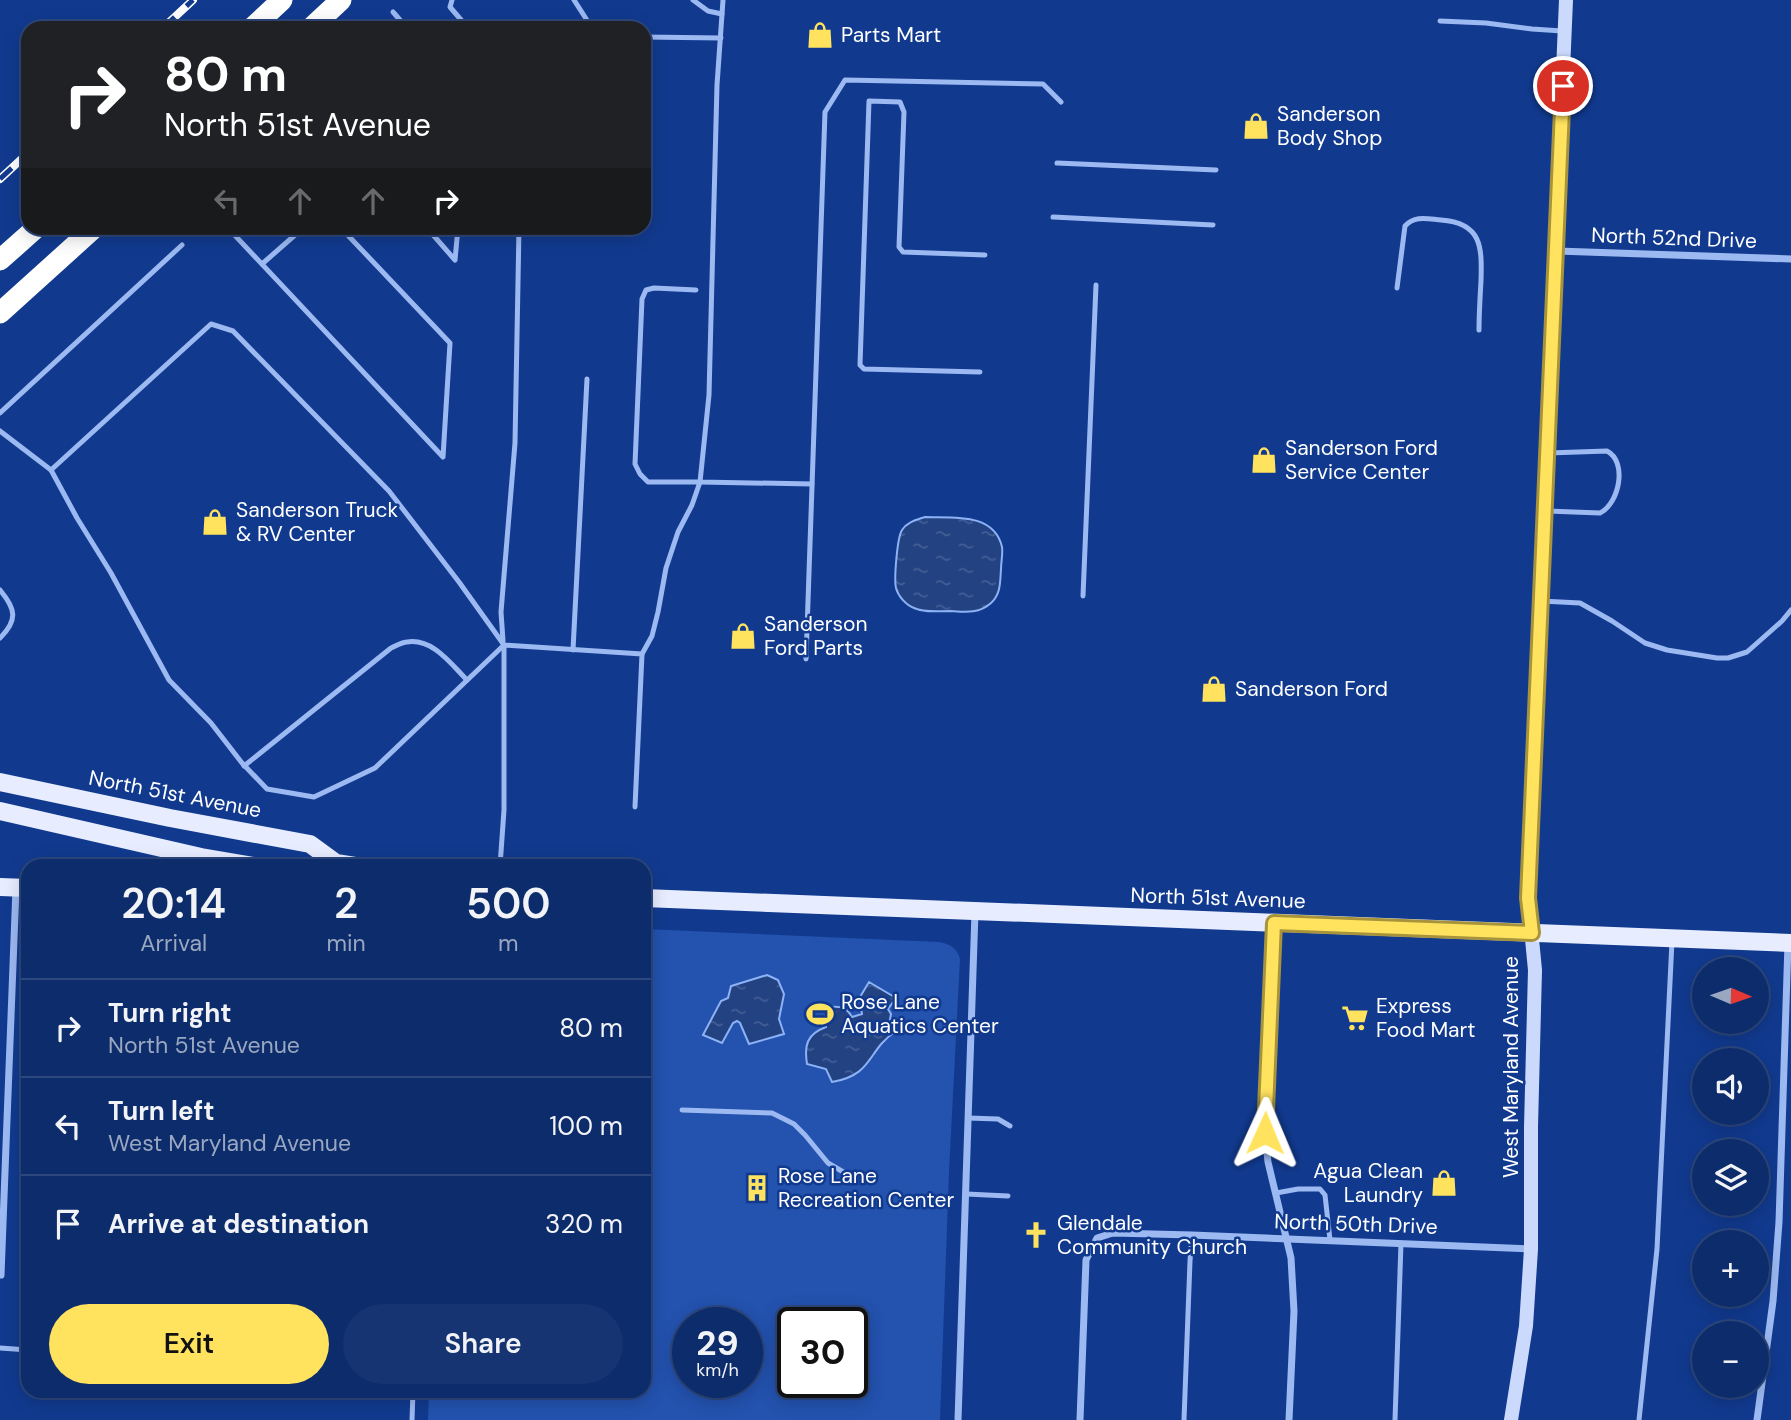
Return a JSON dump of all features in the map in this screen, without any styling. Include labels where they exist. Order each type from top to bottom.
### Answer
[{"type":"highway","points":[[260,21],[282,0]]},
{"type":"highway","points":[[318,21],[341,0]]},
{"type":"highway","points":[[0,260],[28,235]]},
{"type":"highway","points":[[0,313],[86,235]]},
{"type":"main road","name":"North 51st Avenue","points":[[0,782],[310,844],[326,859]]},
{"type":"main road","points":[[0,811],[213,859]]},
{"type":"main road","name":"North 51st Avenue","points":[[651,898],[1790,943]]},
{"type":"street","name":"West Maryland Avenue","points":[[1511,1420],[1525,1326],[1531,1249],[1535,970],[1528,898],[1566,0]]},
{"type":"street","name":"North 52nd Drive","points":[[1557,251],[1791,259]]},
{"type":"street","points":[[1,1275],[15,888]]},
{"type":"street","points":[[958,1420],[975,912]]},
{"type":"street","points":[[1274,923],[1265,1133],[1268,1162],[1291,1258],[1294,1311],[1289,1420]]},
{"type":"street","points":[[1756,1420],[1773,1301],[1780,1222],[1790,943]]},
{"type":"street","name":"North 50th Drive","points":[[1080,1420],[1086,1260],[1097,1238],[1113,1233],[1192,1235],[1531,1249]]},
{"type":"lane","points":[[452,0],[450,7],[461,21]]},
{"type":"lane","points":[[574,0],[588,21]]},
{"type":"lane","points":[[693,0],[708,11],[722,14]]},
{"type":"lane","points":[[635,807],[642,654],[652,636],[666,568],[678,532],[700,482],[709,395],[717,85],[723,0]]},
{"type":"lane","points":[[393,12],[401,21]]},
{"type":"lane","points":[[1440,21],[1565,31]]},
{"type":"lane","points":[[651,37],[721,38]]},
{"type":"lane","points":[[806,659],[825,112],[845,80],[1043,84],[1061,102]]},
{"type":"lane","points":[[980,372],[864,369],[860,365],[869,101],[900,102],[904,112],[899,247],[903,252],[985,255]]},
{"type":"lane","points":[[1056,163],[1216,170]]},
{"type":"lane","points":[[1052,218],[1213,225]]},
{"type":"lane","points":[[1397,289],[1405,226],[1410,220],[1452,220],[1469,228],[1477,237],[1482,251],[1479,330]]},
{"type":"lane","points":[[235,235],[443,457],[450,343],[348,235]]},
{"type":"lane","points":[[262,264],[293,235]]},
{"type":"lane","points":[[433,235],[455,260],[457,235]]},
{"type":"lane","points":[[500,859],[504,810],[501,612],[515,443],[519,235]]},
{"type":"lane","points":[[0,413],[182,245]]},
{"type":"lane","points":[[1083,596],[1096,285]]},
{"type":"lane","points":[[695,290],[653,288],[646,290],[642,299],[635,464],[640,474],[648,482],[812,484]]},
{"type":"lane","points":[[51,470],[211,324],[233,331],[389,491],[459,582],[503,645]]},
{"type":"lane","points":[[573,650],[587,379]]},
{"type":"lane","points":[[0,431],[51,470],[169,680],[211,723],[267,789],[314,797],[375,768],[503,645],[642,654]]},
{"type":"lane","points":[[1545,511],[1600,513],[1606,510],[1612,501],[1618,489],[1619,478],[1613,454],[1548,453]]},
{"type":"lane","points":[[0,590],[13,609],[13,620],[9,629],[0,638]]},
{"type":"lane","points":[[1541,601],[1580,604],[1646,643],[1667,650],[1717,658],[1748,652],[1791,610]]},
{"type":"lane","points":[[244,765],[391,648],[405,642],[422,642],[435,649],[467,680]]},
{"type":"lane","points":[[1639,1420],[1657,1249],[1672,938]]},
{"type":"lane","points":[[681,1110],[772,1113],[793,1124],[828,1163],[845,1173]]},
{"type":"lane","points":[[968,1118],[998,1119],[1010,1126]]},
{"type":"lane","points":[[1276,1193],[1320,1189],[1325,1195],[1329,1240]]},
{"type":"lane","points":[[966,1194],[1008,1196]]},
{"type":"lane","points":[[1184,1420],[1192,1235]]},
{"type":"lane","points":[[1395,1420],[1401,1244]]},
{"type":"lane","points":[[0,1348],[21,1350]]},
{"type":"lane","points":[[412,1420],[413,1398]]},
{"type":"shaded area","points":[[651,929],[939,942],[953,947],[957,952],[960,959],[940,1420],[428,1420],[429,1398],[651,1398]]},
{"type":"water","points":[[925,517],[971,519],[981,522],[998,536],[1002,547],[999,588],[997,596],[986,607],[972,611],[918,610],[900,597],[895,576],[900,534],[906,525]]},
{"type":"water","points":[[767,975],[778,980],[784,994],[779,1019],[784,1034],[749,1044],[737,1021],[733,1023],[722,1043],[703,1035],[721,1001],[728,998],[731,986]]},
{"type":"water","points":[[869,982],[896,998],[888,1009],[891,1014],[889,1025],[895,1032],[879,1046],[856,1074],[832,1082],[826,1069],[807,1064],[808,1041],[826,1027],[824,1018],[831,1007],[843,1008],[852,1017],[862,1014],[861,1008],[866,1001],[860,997]]},
{"type":"railway","points":[[170,21],[193,0]]},
{"type":"railway","points":[[0,179],[21,160]]},
{"type":"place","name":"Parts Mart","points":[[820,35]]},
{"type":"place","name":"Sanderson Body Shop","points":[[1256,126]]},
{"type":"place","name":"Sanderson Ford Service Center","points":[[1264,460]]},
{"type":"place","name":"Sanderson Truck & RV Center","points":[[215,522]]},
{"type":"place","name":"Sanderson Ford Parts","points":[[743,636]]},
{"type":"place","name":"Sanderson Ford","points":[[1214,689]]},
{"type":"place","name":"Rose Lane Aquatics Center","points":[[820,1014]]},
{"type":"place","name":"Express Food Mart","points":[[1355,1018]]},
{"type":"place","name":"Agua Clean Laundry","points":[[1444,1183]]},
{"type":"place","name":"Rose Lane Recreation Center","points":[[757,1188]]},
{"type":"place","name":"Glendale Community Church","points":[[1036,1235]]},
{"type":"route","points":[[1265,1133],[1274,923],[1532,933],[1528,898],[1563,86]]}]
